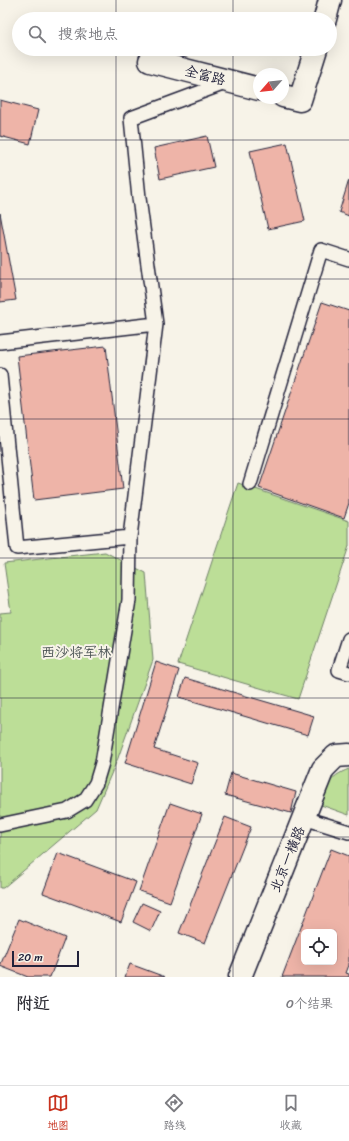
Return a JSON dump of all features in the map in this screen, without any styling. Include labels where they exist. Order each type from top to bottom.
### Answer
[{"type":"street","points":[[327,12],[330,0]]},
{"type":"street","points":[[289,97],[300,100],[314,56]]},
{"type":"street","name":"全富路","points":[[150,62],[253,87]]},
{"type":"street","name":"北京一横路","points":[[240,977],[323,769],[336,756],[349,755]]},
{"type":"lane","points":[[0,825],[67,811],[85,800],[96,783],[102,763],[129,600],[130,537],[156,324],[139,198],[131,118],[230,81]]},
{"type":"lane","points":[[250,484],[321,250],[349,259]]},
{"type":"lane","points":[[0,342],[156,324]]},
{"type":"lane","points":[[0,375],[17,548],[130,537]]},
{"type":"lane","points":[[349,640],[339,670],[349,673]]},
{"type":"lane","points":[[304,818],[349,832]]},
{"type":"green space","points":[[238,483],[349,521],[349,546],[298,699],[178,664]]},
{"type":"green space","name":"西沙将军林","points":[[105,552],[146,573],[153,660],[118,758],[96,809],[3,888],[0,888],[0,613],[11,612],[4,563]]},
{"type":"green space","points":[[349,769],[349,815],[321,805],[330,782],[337,775]]},
{"type":"building","points":[[0,100],[38,110],[30,144],[0,136]]},
{"type":"building","points":[[207,136],[214,167],[160,179],[154,148]]},
{"type":"building","points":[[287,143],[305,221],[268,229],[250,151]]},
{"type":"building","points":[[349,180],[349,216],[339,212]]},
{"type":"building","points":[[0,213],[16,300],[0,302]]},
{"type":"building","points":[[322,302],[349,311],[349,503],[344,518],[259,488]]},
{"type":"building","points":[[106,346],[123,489],[34,500],[17,356]]},
{"type":"building","points":[[156,662],[179,670],[154,749],[198,763],[191,784],[125,763]]},
{"type":"building","points":[[185,678],[314,716],[308,735],[179,697]]},
{"type":"building","points":[[231,773],[296,792],[291,813],[225,795]]},
{"type":"building","points":[[170,803],[202,814],[170,902],[139,891]]},
{"type":"building","points":[[225,817],[251,827],[205,943],[179,933]]},
{"type":"building","points":[[331,849],[349,856],[349,965],[346,973],[349,974],[349,977],[282,977]]},
{"type":"building","points":[[58,853],[136,882],[121,922],[43,893]]},
{"type":"building","points":[[142,903],[160,911],[151,931],[133,922]]},
{"type":"building","points":[[19,919],[65,938],[50,977],[28,977],[0,966]]},
{"type":"building","points":[[130,964],[165,977],[125,977]]}]
